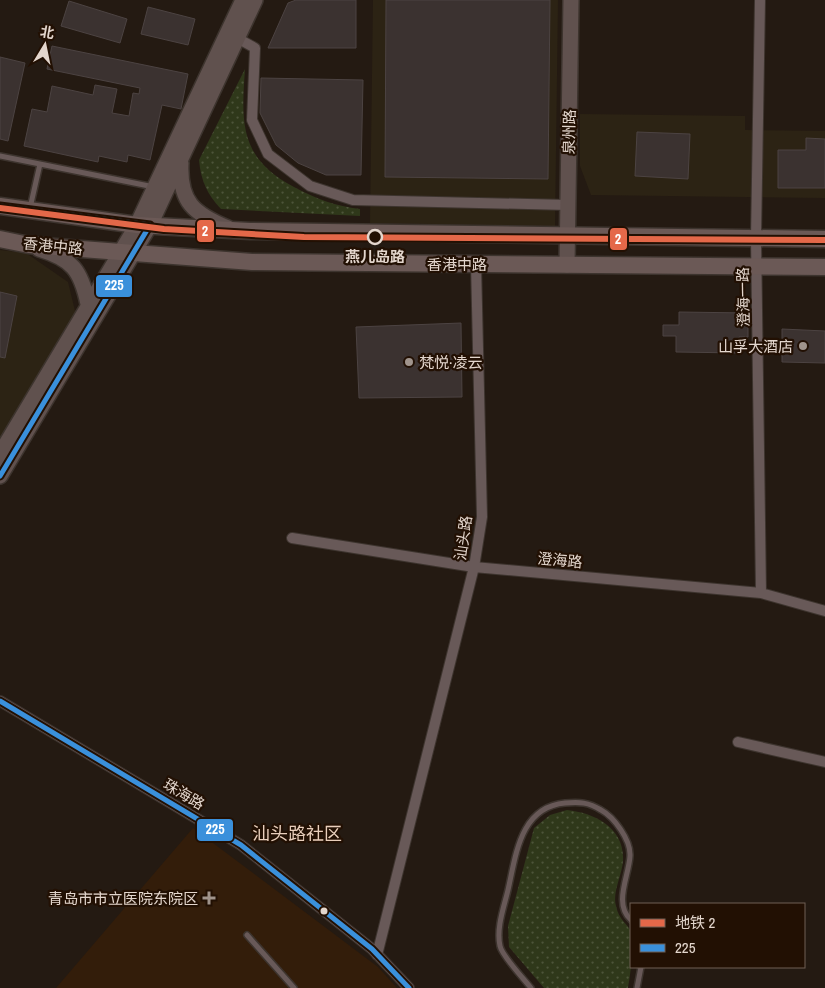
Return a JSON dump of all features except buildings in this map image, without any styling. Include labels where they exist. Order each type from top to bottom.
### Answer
[{"type":"main road","points":[[143,225],[154,187],[243,0]]},
{"type":"main road","points":[[0,476],[181,159],[255,0]]},
{"type":"main road","name":"泉州路","points":[[567,265],[571,0]]},
{"type":"main road","points":[[181,159],[182,192],[193,208],[207,219],[234,230]]},
{"type":"main road","name":"香港中路","points":[[0,206],[29,212],[143,225],[234,230],[567,237],[825,238]]},
{"type":"main road","name":"香港中路","points":[[0,239],[28,246],[252,262],[825,267]]},
{"type":"main road","points":[[28,246],[59,255],[76,268],[84,285],[88,304]]},
{"type":"main road","points":[[0,454],[88,304],[128,253]]},
{"type":"street","name":"澄海一路","points":[[760,0],[756,238],[758,266],[761,593]]},
{"type":"street","points":[[237,38],[255,48],[252,120],[268,154],[310,186],[352,200],[568,205]]},
{"type":"street","name":"汕头路","points":[[377,955],[474,567],[482,517],[476,264]]},
{"type":"street","name":"澄海路","points":[[292,538],[474,567],[761,593],[825,612]]},
{"type":"street","name":"珠海路","points":[[0,701],[241,845],[377,955],[409,988]]},
{"type":"street","points":[[738,742],[825,762]]},
{"type":"lane","points":[[0,156],[154,187]]},
{"type":"lane","points":[[29,212],[40,164]]},
{"type":"lane","points":[[532,988],[500,947],[499,929],[518,849],[527,823],[542,810],[558,804],[584,801],[603,811],[622,831],[631,854],[622,902],[627,917],[630,919]]},
{"type":"lane","points":[[247,935],[294,988]]},
{"type":"lane","points":[[637,988],[642,968]]},
{"type":"shaded area","points":[[373,0],[558,0],[555,226],[370,223]]},
{"type":"shaded area","points":[[580,114],[745,116],[745,130],[825,131],[825,198],[591,195],[580,166]]},
{"type":"shaded area","points":[[0,250],[26,253],[68,282],[76,315],[0,446]]},
{"type":"shaded area","name":"青岛市市立医院东院区","points":[[193,828],[378,967],[397,988],[56,988]]},
{"type":"green space","points":[[245,69],[243,107],[245,123],[248,138],[254,152],[263,164],[276,176],[310,195],[334,204],[360,209],[360,216],[221,209],[216,203],[206,187],[201,174],[199,160]]},
{"type":"green space","points":[[567,810],[588,815],[606,824],[614,831],[619,840],[623,861],[615,901],[619,915],[630,930],[631,968],[628,988],[544,988],[509,947],[508,926],[534,828],[550,815]]},
{"type":"metro line","name":"2","points":[[0,208],[164,229],[304,237],[825,240]]},
{"type":"transit line","name":"225","points":[[0,206],[150,225],[0,476]]},
{"type":"transit line","name":"225","points":[[0,701],[241,845],[372,949],[409,988]]},
{"type":"place","name":"燕儿岛路","points":[[375,237]]},
{"type":"place","name":"山孚大酒店","points":[[803,346]]},
{"type":"place","name":"梵悦·凌云","points":[[409,362]]},
{"type":"place","name":"青岛市市立医院东院区","points":[[209,898]]},
{"type":"district","name":"汕头路社区","points":[[297,833]]}]
